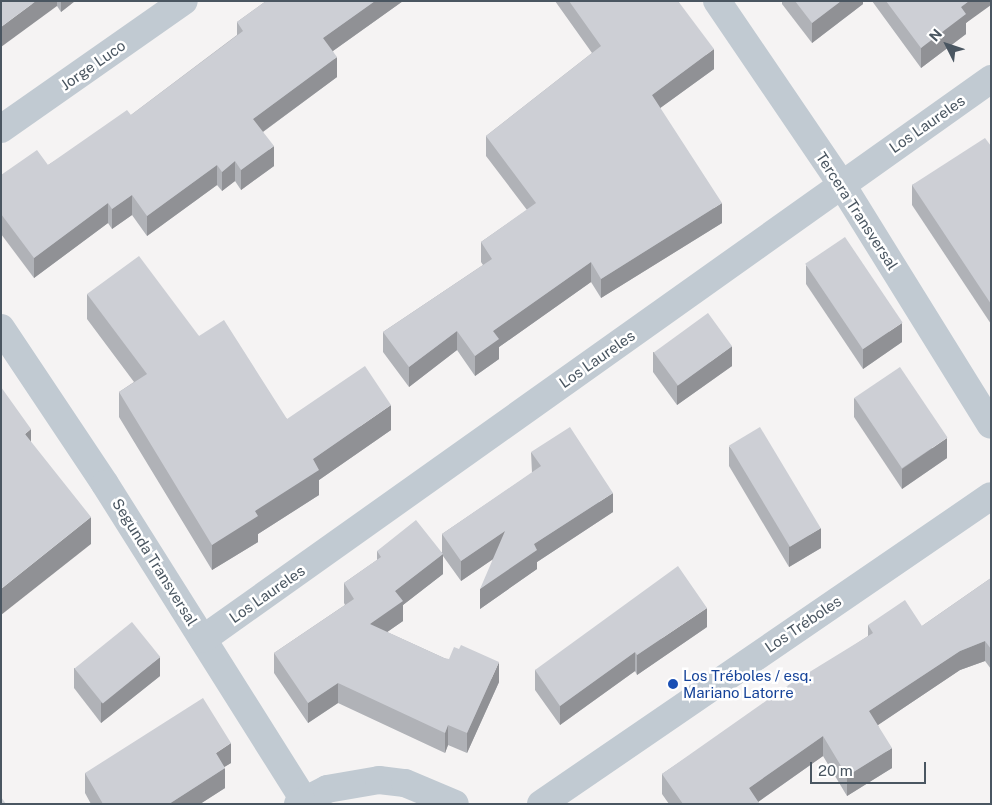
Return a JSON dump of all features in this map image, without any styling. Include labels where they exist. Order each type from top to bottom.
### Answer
[{"type":"street","name":"Jorge Luco","points":[[1,129],[184,1]]},
{"type":"street","name":"Tercera Transversal","points":[[717,1],[842,185],[991,425]]},
{"type":"street","name":"Los Laureles","points":[[203,639],[991,79]]},
{"type":"street","name":"Segunda Transversal","points":[[1,328],[203,639],[301,802]]},
{"type":"street","name":"Los Tréboles","points":[[541,804],[991,496]]},
{"type":"street","points":[[301,802],[344,784],[379,780],[405,782],[455,804]]},
{"type":"building","points":[[1,1],[36,1],[1,27]]},
{"type":"building","points":[[266,1],[375,1],[323,38],[337,57],[253,119],[274,146],[241,170],[235,161],[222,172],[217,165],[147,216],[132,195],[112,209],[108,203],[34,258],[1,214],[1,175],[37,150],[48,165],[127,110],[131,115],[243,31],[237,22]]},
{"type":"building","points":[[569,1],[678,1],[714,49],[652,95],[722,203],[601,279],[591,262],[493,331],[499,339],[475,356],[457,331],[409,367],[383,332],[492,259],[481,242],[536,203],[486,136],[601,46]]},
{"type":"building","points":[[795,1],[841,1],[812,23]]},
{"type":"building","points":[[886,1],[969,1],[961,7],[966,14],[921,48]]},
{"type":"building","points":[[985,138],[991,146],[991,304],[912,185]]},
{"type":"building","points":[[845,237],[903,322],[863,349],[805,264]]},
{"type":"building","points":[[139,256],[199,336],[224,320],[287,419],[365,366],[391,405],[313,459],[319,470],[255,511],[258,516],[212,545],[119,392],[147,374],[87,294]]},
{"type":"building","points":[[708,313],[732,346],[678,386],[654,352]]},
{"type":"building","points":[[900,367],[948,437],[902,468],[854,398]]},
{"type":"building","points":[[1,387],[31,429],[25,434],[91,517],[1,589]]},
{"type":"building","points":[[570,427],[613,493],[534,544],[537,550],[480,589],[505,531],[461,561],[442,534],[541,466],[531,452]]},
{"type":"building","points":[[760,427],[821,528],[790,547],[729,446]]},
{"type":"building","points":[[416,520],[443,554],[395,591],[403,601],[370,624],[444,658],[449,659],[454,647],[459,649],[461,645],[499,662],[467,733],[448,725],[445,733],[338,683],[308,703],[274,653],[354,599],[344,583],[381,557],[377,551]]},
{"type":"building","points":[[678,566],[707,608],[637,655],[635,652],[560,706],[535,670]]},
{"type":"building","points":[[991,578],[991,649],[985,641],[960,651],[869,711],[892,748],[847,776],[823,736],[749,788],[758,804],[683,804],[662,774],[790,684],[873,633],[868,625],[905,600],[922,626]]},
{"type":"building","points":[[132,622],[160,657],[103,704],[74,669]]},
{"type":"building","points":[[203,698],[231,743],[216,753],[225,768],[169,804],[103,804],[85,773]]},
{"type":"building","points":[[1,797],[6,804],[1,804]]},
{"type":"place","name":"Los Tréboles / esq. Mariano Latorre","points":[[673,684]]}]
